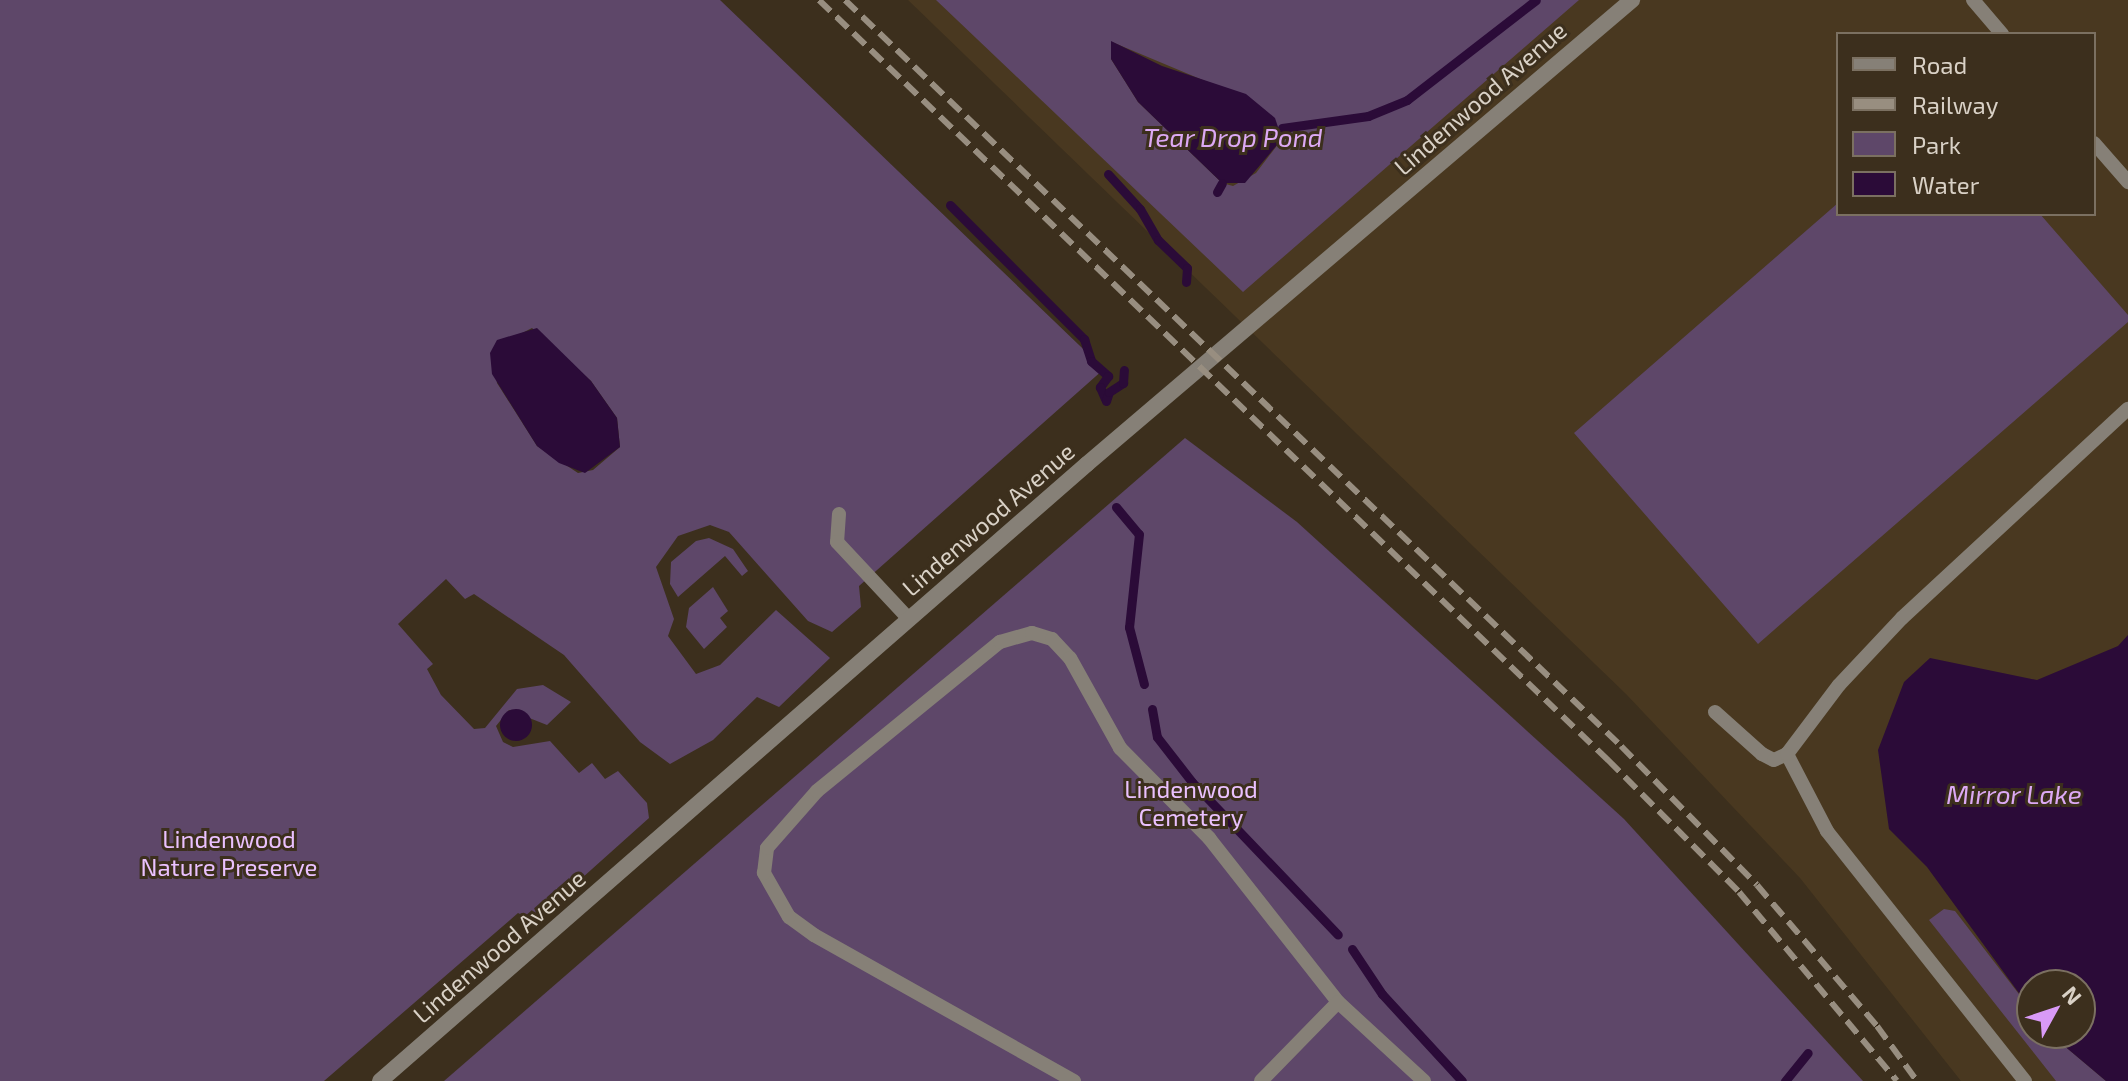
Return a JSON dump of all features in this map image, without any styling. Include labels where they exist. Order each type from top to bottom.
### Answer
[{"type":"street","name":"Lindenwood Avenue","points":[[380,1081],[909,619],[1632,0]]},
{"type":"lane","points":[[1973,0],[2000,32]]},
{"type":"lane","points":[[2096,145],[2128,182]]},
{"type":"lane","points":[[1715,712],[1762,754],[1774,760],[1787,754],[1839,685],[1902,618],[2128,409]]},
{"type":"lane","points":[[839,514],[837,542],[909,619]]},
{"type":"lane","points":[[1074,1081],[814,935],[789,917],[764,873],[767,848],[808,799],[971,663],[1013,636],[1032,633],[1052,639],[1070,658],[1120,748],[1209,838],[1338,1002],[1424,1081]]},
{"type":"lane","points":[[1787,754],[1827,831],[2025,1081]]},
{"type":"lane","points":[[1261,1081],[1338,1002]]},
{"type":"shaded area","points":[[908,0],[2128,0],[2128,1081],[1961,1081],[1800,878],[1626,694]]},
{"type":"green space","name":"Lindenwood Nature Preserve","points":[[0,0],[720,0],[1104,369],[859,586],[861,607],[832,632],[808,621],[729,532],[710,525],[678,536],[656,567],[674,619],[668,636],[696,674],[720,665],[776,610],[830,658],[779,707],[757,697],[713,740],[670,764],[640,742],[564,655],[474,594],[465,599],[446,579],[398,624],[433,664],[427,669],[441,695],[474,729],[485,728],[517,689],[543,685],[571,702],[547,725],[509,710],[496,726],[503,742],[513,747],[550,741],[579,773],[592,763],[605,779],[618,771],[647,803],[649,818],[534,921],[518,913],[324,1081],[0,1081]],"holes":[[[532,328],[591,381],[617,418],[620,447],[593,470],[578,473],[537,446],[497,383],[493,348]]]},
{"type":"green space","points":[[936,0],[1579,0],[1243,292]],"holes":[[[1112,42],[1217,86],[1282,139],[1256,173],[1233,186],[1222,183],[1138,102],[1111,59]]]},
{"type":"green space","points":[[1836,205],[1836,216],[2042,216],[2128,315],[2128,322],[1758,644],[1574,433]]},
{"type":"green space","name":"Lindenwood Cemetery","points":[[1185,438],[1297,522],[1624,819],[1863,1081],[444,1081]]},
{"type":"green space","points":[[709,538],[733,549],[748,571],[742,576],[725,556],[678,597],[670,584],[671,562],[696,541]]},
{"type":"green space","points":[[713,587],[728,611],[720,618],[727,627],[704,649],[686,627],[689,608]]},
{"type":"green space","points":[[1944,909],[1955,911],[2016,990],[2016,1030],[1929,920]]},
{"type":"green space","points":[[2031,1049],[2068,1049],[2106,1081],[2056,1081]]},
{"type":"water","name":"Tear Drop Pond","points":[[1111,41],[1162,66],[1246,94],[1275,118],[1282,139],[1245,183],[1222,183],[1138,102],[1111,59]]},
{"type":"water","points":[[537,328],[591,381],[617,418],[620,447],[585,473],[559,463],[537,446],[492,374],[490,353],[497,340]]},
{"type":"water","name":"Mirror Lake","points":[[2128,635],[2128,1081],[2106,1081],[2068,1049],[2096,1049],[2096,969],[2016,969],[2016,989],[1927,867],[1889,829],[1878,750],[1904,682],[1930,658],[2037,680],[2118,646]]},
{"type":"water","points":[[516,709],[527,714],[532,725],[527,736],[516,741],[505,736],[500,725],[505,714]]},
{"type":"waterway","points":[[1282,128],[1368,116],[1407,100],[1536,0]]},
{"type":"waterway","points":[[1108,174],[1140,209],[1158,240],[1187,268],[1186,282]]},
{"type":"waterway","points":[[1217,192],[1222,183]]},
{"type":"waterway","points":[[950,205],[1084,339],[1091,361],[1108,376],[1100,387],[1105,399]]},
{"type":"waterway","points":[[1106,401],[1109,392],[1123,383],[1124,370]]},
{"type":"waterway","points":[[1116,507],[1139,534],[1129,627],[1144,684]]},
{"type":"waterway","points":[[1152,709],[1157,737],[1192,782],[1338,935]]},
{"type":"waterway","points":[[1352,949],[1382,994],[1462,1081]]},
{"type":"waterway","points":[[1785,1081],[1808,1053]]},
{"type":"railway","points":[[819,0],[1608,760],[1739,892],[1897,1081]]},
{"type":"railway","points":[[845,0],[1621,746],[1757,885],[1877,1026],[1917,1081]]}]
